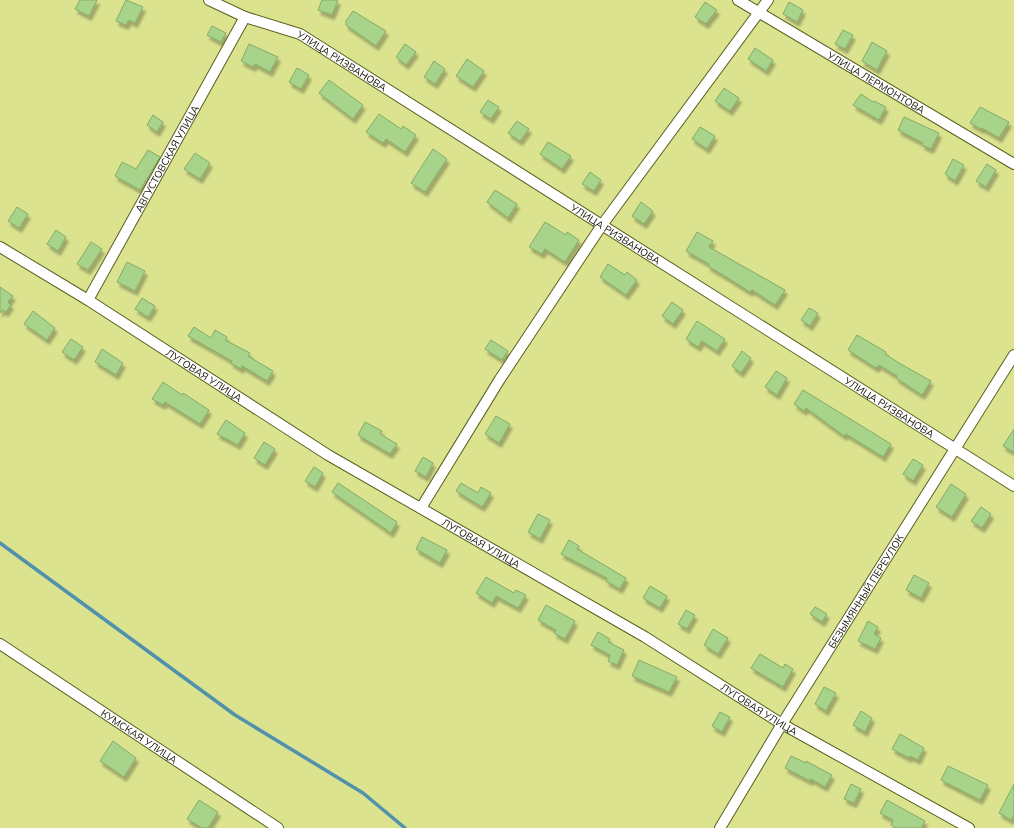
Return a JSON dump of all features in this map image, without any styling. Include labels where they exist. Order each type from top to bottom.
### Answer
[{"type":"street","name":"УЛИЦА РИЗВАНОВА","points":[[211,0],[245,17],[300,34],[1014,486]]},
{"type":"street","name":"УЛИЦА ЛЕРМОНТОВА","points":[[738,0],[1014,164]]},
{"type":"street","points":[[421,508],[500,379],[602,225],[768,0]]},
{"type":"street","name":"АВГУСТОВСКАЯ УЛИЦА","points":[[88,300],[245,17]]},
{"type":"street","name":"ЛУГОВАЯ УЛИЦА","points":[[0,247],[88,300],[328,455],[645,637],[782,724],[969,828]]},
{"type":"street","name":"БЕЗЫМЯННЫЙ ПЕРЕУЛОК","points":[[720,828],[782,724],[1014,355]]},
{"type":"street","name":"КУМСКАЯ УЛИЦА","points":[[0,644],[278,828]]},
{"type":"building","points":[[80,0],[97,0],[89,16],[75,9]]},
{"type":"building","points":[[126,0],[143,7],[135,23],[129,20],[126,25],[116,21]]},
{"type":"building","points":[[322,0],[338,0],[332,15],[318,10]]},
{"type":"building","points":[[705,2],[717,10],[706,24],[695,17]]},
{"type":"building","points":[[789,2],[803,10],[797,22],[783,14]]},
{"type":"building","points":[[353,11],[386,31],[376,46],[346,25],[346,21]]},
{"type":"building","points":[[212,26],[226,33],[221,42],[207,35]]},
{"type":"building","points":[[843,30],[853,35],[845,49],[835,44]]},
{"type":"building","points":[[872,42],[887,51],[877,70],[862,61]]},
{"type":"building","points":[[249,44],[278,57],[270,72],[255,64],[253,67],[241,61]]},
{"type":"building","points":[[405,44],[416,52],[406,65],[396,57]]},
{"type":"building","points":[[755,48],[773,60],[766,71],[748,59]]},
{"type":"building","points":[[467,59],[484,71],[473,87],[456,76]]},
{"type":"building","points":[[434,61],[445,69],[435,84],[424,77]]},
{"type":"building","points":[[297,68],[309,75],[301,89],[289,82]]},
{"type":"building","points":[[329,80],[363,105],[353,119],[319,93]]},
{"type":"building","points":[[724,88],[739,98],[730,111],[715,101]]},
{"type":"building","points":[[861,94],[873,102],[874,101],[886,107],[879,120],[853,105]]},
{"type":"building","points":[[488,100],[499,107],[491,119],[480,112]]},
{"type":"building","points":[[980,107],[1009,122],[999,138],[970,123]]},
{"type":"building","points":[[379,114],[401,129],[403,126],[416,135],[405,152],[386,139],[383,143],[366,132]]},
{"type":"building","points":[[153,115],[163,122],[157,132],[147,125]]},
{"type":"building","points":[[904,117],[939,133],[931,149],[922,145],[923,143],[898,130]]},
{"type":"building","points":[[517,121],[529,129],[520,141],[508,133]]},
{"type":"building","points":[[700,127],[715,136],[707,149],[692,139]]},
{"type":"building","points":[[548,142],[571,156],[562,169],[540,154]]},
{"type":"building","points":[[433,149],[447,159],[425,192],[411,183]]},
{"type":"building","points":[[148,150],[160,157],[140,190],[115,176],[122,162],[136,169]]},
{"type":"building","points":[[195,153],[210,163],[200,179],[184,169]]},
{"type":"building","points":[[953,159],[964,165],[955,181],[945,174]]},
{"type":"building","points":[[987,164],[996,170],[986,187],[976,181]]},
{"type":"building","points":[[590,172],[601,180],[594,191],[582,184]]},
{"type":"building","points":[[495,190],[517,204],[508,218],[487,202]]},
{"type":"building","points":[[641,202],[653,211],[644,224],[632,216]]},
{"type":"building","points":[[17,207],[28,214],[19,228],[8,221]]},
{"type":"building","points":[[545,222],[566,235],[567,232],[579,240],[565,262],[545,249],[542,254],[529,247]]},
{"type":"building","points":[[56,230],[66,237],[58,251],[47,244]]},
{"type":"building","points":[[697,232],[713,241],[709,247],[785,290],[775,305],[752,290],[750,292],[708,266],[709,264],[686,251]]},
{"type":"building","points":[[91,242],[102,249],[88,270],[77,264]]},
{"type":"building","points":[[127,262],[145,271],[135,291],[117,282]]},
{"type":"building","points":[[608,264],[625,275],[627,272],[637,280],[626,295],[600,277]]},
{"type":"building","points":[[0,287],[13,296],[8,302],[11,305],[6,312],[2,310],[0,313]]},
{"type":"building","points":[[142,298],[155,306],[148,317],[135,309]]},
{"type":"building","points":[[672,302],[683,310],[673,324],[662,316]]},
{"type":"building","points":[[809,308],[818,313],[810,326],[801,320]]},
{"type":"building","points":[[33,311],[55,328],[47,340],[24,324]]},
{"type":"building","points":[[697,321],[725,339],[717,351],[702,341],[698,347],[686,339]]},
{"type":"building","points":[[194,327],[211,338],[215,330],[227,337],[225,340],[250,353],[248,356],[273,371],[267,381],[242,366],[241,369],[231,363],[232,361],[188,336]]},
{"type":"building","points":[[857,335],[886,352],[885,354],[899,363],[931,381],[922,395],[896,378],[897,376],[879,365],[876,368],[848,350]]},
{"type":"building","points":[[71,339],[83,347],[74,360],[62,352]]},
{"type":"building","points":[[491,340],[508,351],[502,360],[485,349]]},
{"type":"building","points":[[102,349],[123,363],[116,375],[95,362]]},
{"type":"building","points":[[742,351],[751,358],[741,373],[732,366]]},
{"type":"building","points":[[776,371],[787,378],[777,395],[765,387]]},
{"type":"building","points":[[163,382],[182,395],[183,393],[209,410],[200,424],[165,402],[163,405],[152,399]]},
{"type":"building","points":[[803,390],[891,444],[883,457],[846,434],[844,436],[806,408],[804,411],[794,404]]},
{"type":"building","points":[[496,416],[510,424],[499,443],[485,434]]},
{"type":"building","points":[[226,420],[245,433],[238,445],[217,434]]},
{"type":"building","points":[[365,422],[382,431],[380,434],[397,444],[390,454],[358,435]]},
{"type":"building","points":[[1014,429],[1014,452],[1003,446]]},
{"type":"building","points":[[264,442],[275,449],[265,465],[254,458]]},
{"type":"building","points":[[423,457],[433,463],[426,477],[415,471]]},
{"type":"building","points":[[913,459],[923,465],[913,481],[903,474]]},
{"type":"building","points":[[314,467],[323,473],[315,487],[305,481]]},
{"type":"building","points":[[338,483],[397,522],[391,533],[332,492]]},
{"type":"building","points":[[461,483],[478,493],[481,487],[491,493],[482,507],[456,491]]},
{"type":"building","points":[[951,484],[966,494],[952,517],[936,507]]},
{"type":"building","points":[[981,507],[991,514],[982,528],[971,521]]},
{"type":"building","points":[[538,514],[550,520],[540,539],[528,532]]},
{"type":"building","points":[[422,537],[447,550],[440,563],[416,549]]},
{"type":"building","points":[[569,540],[579,546],[577,549],[626,578],[620,589],[606,581],[607,578],[561,554]]},
{"type":"building","points":[[914,575],[929,583],[921,598],[906,590]]},
{"type":"building","points":[[486,577],[514,593],[516,590],[526,595],[518,608],[496,596],[492,603],[476,593]]},
{"type":"building","points":[[650,586],[667,596],[660,608],[643,598]]},
{"type":"building","points":[[546,605],[575,621],[565,639],[554,633],[556,630],[538,620]]},
{"type":"building","points":[[815,607],[827,614],[822,622],[810,614]]},
{"type":"building","points":[[686,610],[695,615],[687,629],[678,624]]},
{"type":"building","points":[[868,621],[878,627],[874,634],[881,638],[875,649],[858,641]]},
{"type":"building","points":[[713,629],[728,638],[718,654],[704,645]]},
{"type":"building","points":[[598,632],[610,639],[608,642],[624,650],[617,665],[608,661],[610,655],[591,645]]},
{"type":"building","points":[[760,654],[783,668],[785,664],[793,669],[783,687],[751,668]]},
{"type":"building","points":[[639,660],[677,677],[669,692],[632,676]]},
{"type":"building","points":[[824,687],[836,693],[826,711],[815,704]]},
{"type":"building","points":[[861,711],[872,718],[865,732],[853,725]]},
{"type":"building","points":[[720,712],[730,717],[722,732],[712,726]]},
{"type":"building","points":[[900,734],[924,748],[918,760],[910,756],[909,758],[892,749]]},
{"type":"building","points":[[113,741],[136,758],[124,777],[100,761]]},
{"type":"building","points":[[791,756],[806,763],[806,761],[832,775],[825,787],[811,779],[810,781],[785,768]]},
{"type":"building","points":[[948,766],[988,785],[980,800],[941,780]]},
{"type":"building","points":[[851,784],[861,789],[854,803],[844,799]]},
{"type":"building","points":[[1014,784],[1014,815],[1011,820],[999,813]]},
{"type":"building","points":[[199,800],[218,812],[208,828],[202,828],[187,819]]},
{"type":"building","points":[[887,800],[925,821],[921,828],[896,828],[891,825],[893,820],[880,813]]},
{"type":"waterway","points":[[0,543],[235,715],[363,793],[405,828]]}]
